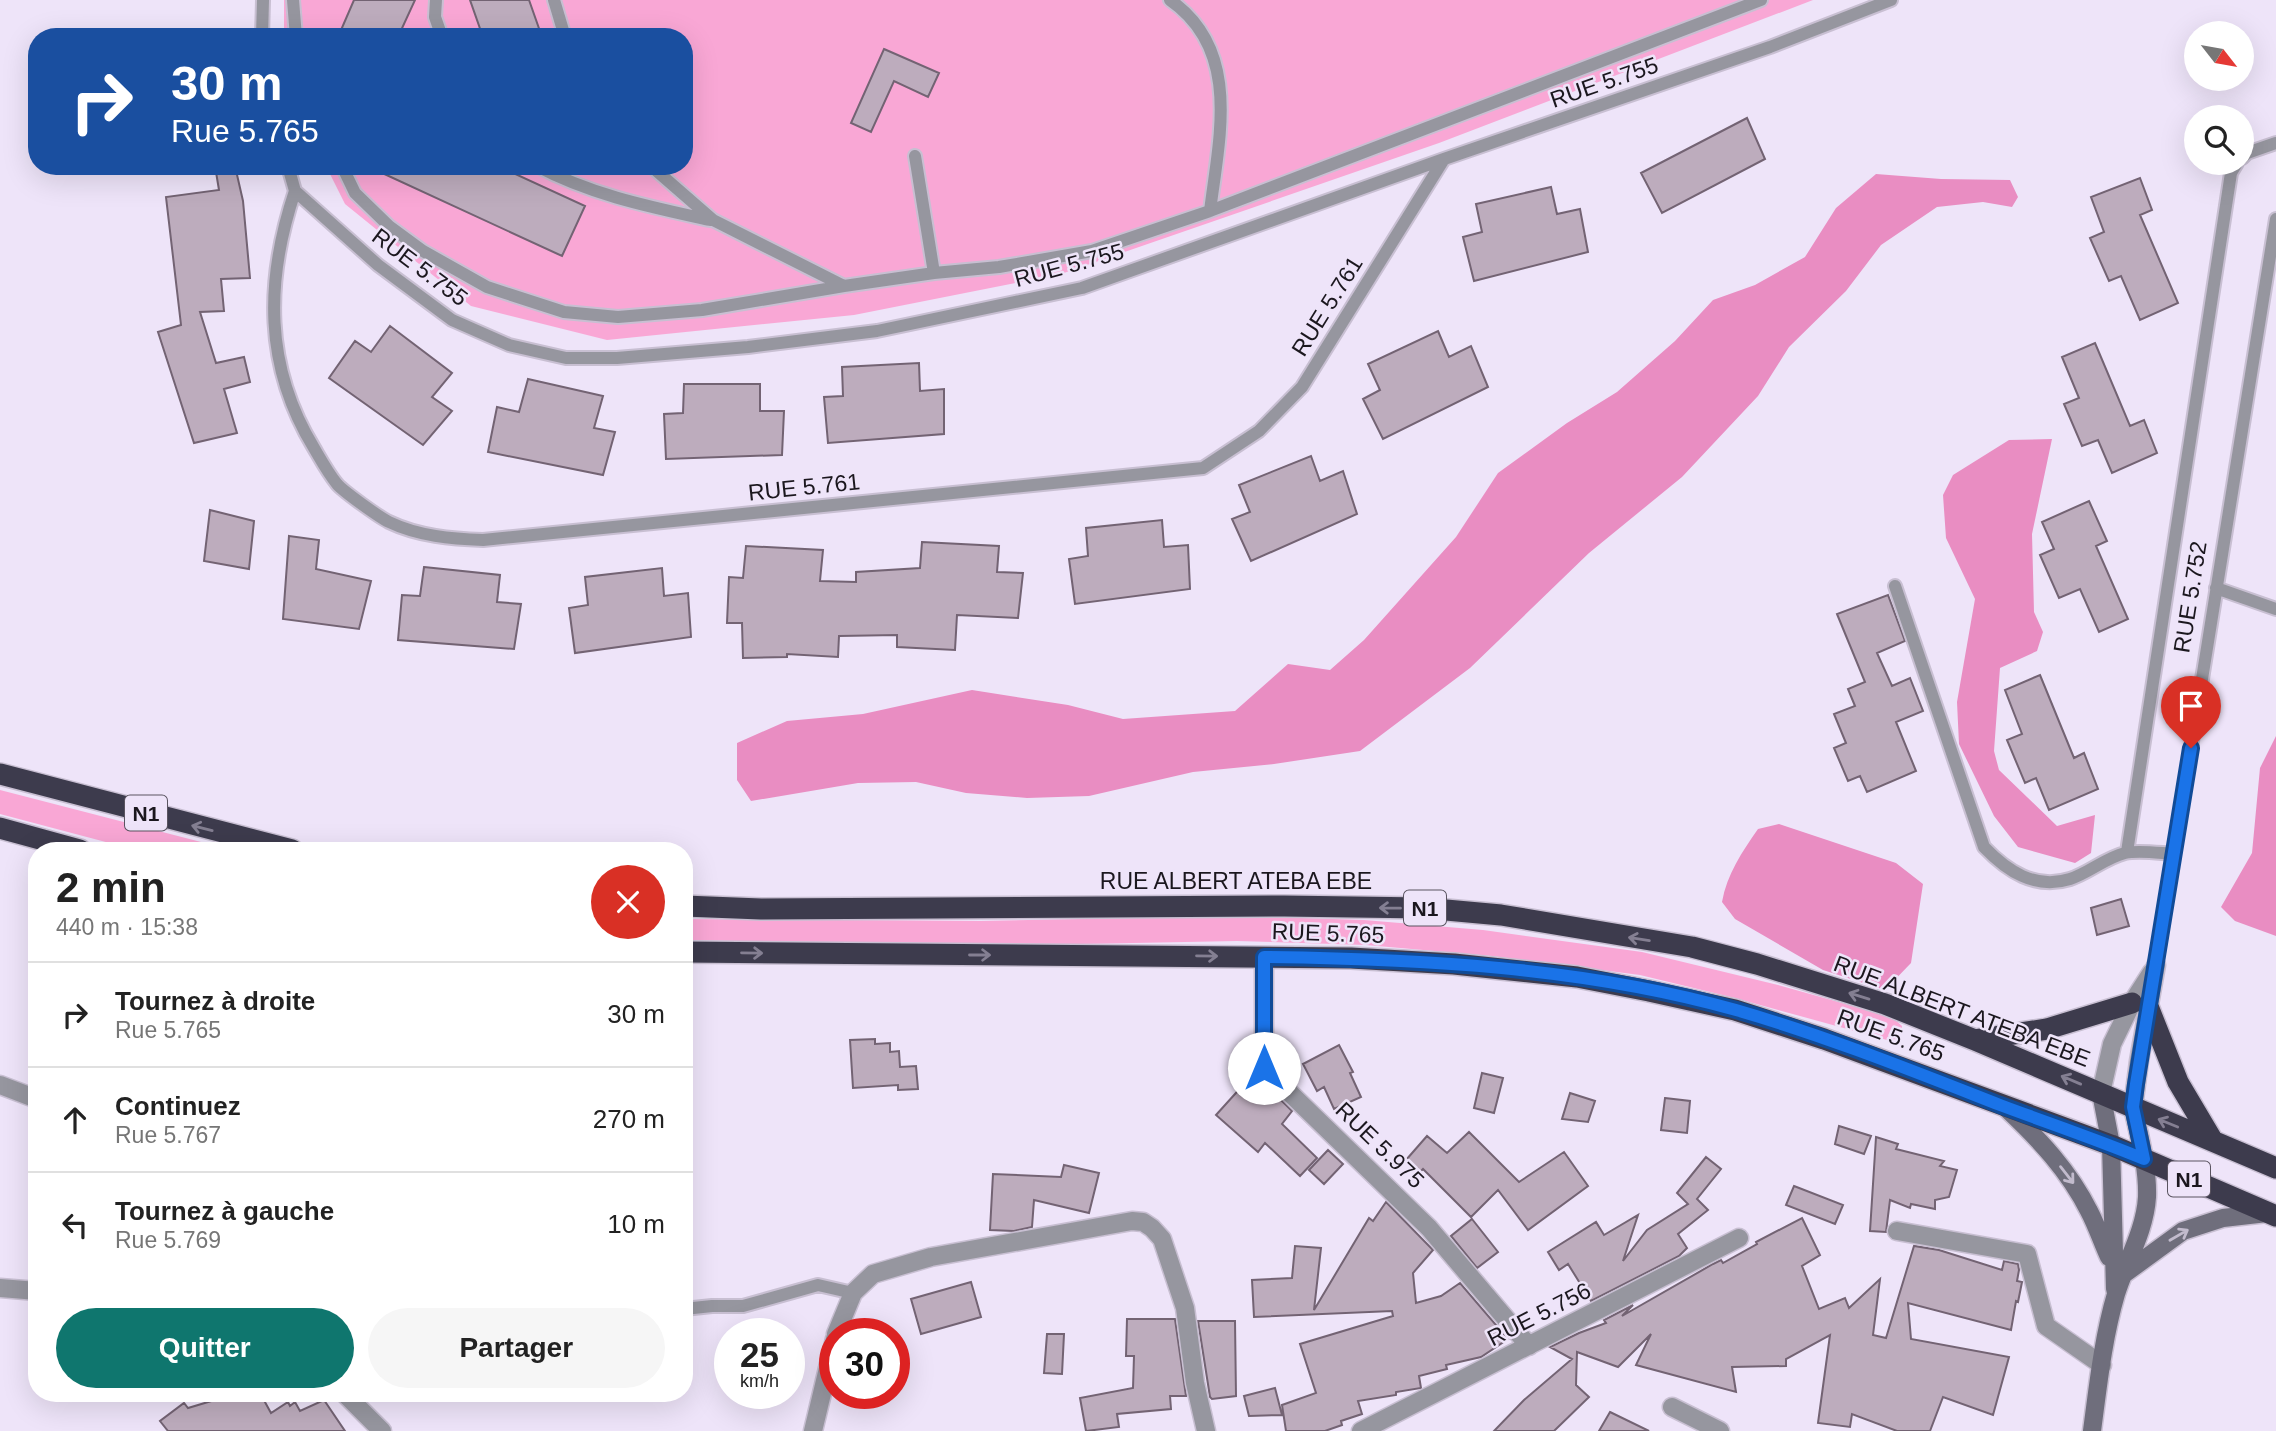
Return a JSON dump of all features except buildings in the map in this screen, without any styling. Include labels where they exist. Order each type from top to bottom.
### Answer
[{"type":"highway","name":"N1","points":[[0,774],[261,842]]},
{"type":"highway","points":[[0,828],[51,842]]},
{"type":"highway","name":"RUE ALBERT ATEBA EBE","points":[[693,906],[803,909],[1284,906],[1424,908],[1501,915],[1692,947],[1885,1004],[2133,1107]]},
{"type":"highway","name":"RUE 5.765","points":[[693,952],[1351,958],[1454,964],[1577,977],[1735,1010],[1824,1039],[2111,1145]]},
{"type":"highway","points":[[1975,1040],[2048,1029],[2141,1006],[2178,1082],[2213,1141]]},
{"type":"highway","name":"N1","points":[[2133,1107],[2276,1168]]},
{"type":"highway","name":"N1","points":[[2111,1145],[2272,1214]]},
{"type":"main road","points":[[2092,1431],[2119,1272],[2111,1145],[2101,1093]]},
{"type":"main road","points":[[2004,1106],[2040,1140],[2075,1185],[2119,1272]]},
{"type":"main road","points":[[2119,1272],[2142,1222],[2147,1201],[2144,1159],[2133,1107]]},
{"type":"main road","points":[[2119,1272],[2183,1231],[2222,1218],[2272,1214]]},
{"type":"street","name":"RUE 5.975","points":[[1264,957],[1264,1068],[1429,1228],[1529,1346]]},
{"type":"street","points":[[2101,1093],[2112,1044],[2141,1006],[2156,965]]},
{"type":"street","points":[[2133,1107],[2139,1061],[2141,1006]]},
{"type":"street","points":[[0,1084],[28,1095]]},
{"type":"street","points":[[843,1318],[853,1293],[873,1274],[931,1257],[1132,1221],[1143,1222],[1162,1239],[1185,1308],[1195,1383],[1206,1431]]},
{"type":"street","points":[[1897,1231],[2027,1254],[2046,1326],[2102,1364]]},
{"type":"street","name":"RUE 5.756","points":[[1361,1431],[1739,1238]]},
{"type":"street","points":[[0,1288],[28,1290]]},
{"type":"street","points":[[353,1402],[382,1431]]},
{"type":"street","points":[[813,1431],[819,1406]]},
{"type":"street","points":[[1672,1407],[1720,1431]]},
{"type":"lane","points":[[262,28],[263,0]]},
{"type":"lane","points":[[293,0],[295,28]]},
{"type":"lane","points":[[436,0],[435,17],[439,28]]},
{"type":"lane","points":[[554,0],[562,28]]},
{"type":"lane","points":[[1170,0],[1202,32],[1220,77],[1222,115],[1210,211]]},
{"type":"lane","points":[[346,175],[355,193],[389,226],[423,251],[487,287],[564,312],[618,317],[702,310],[844,286],[999,267],[1092,251],[1210,211],[1761,0]]},
{"type":"lane","name":"RUE 5.755","points":[[295,191],[378,265],[452,320],[509,345],[566,358],[617,358],[748,347],[877,331],[1082,288],[1770,47],[1891,0]]},
{"type":"lane","points":[[2254,151],[2276,143]]},
{"type":"lane","points":[[915,156],[934,273]]},
{"type":"lane","name":"RUE 5.761","points":[[295,191],[282,230],[275,276],[275,323],[280,369],[302,429],[339,486],[389,522],[450,539],[483,540],[1203,468],[1259,431],[1302,387],[1444,159]]},
{"type":"lane","points":[[291,175],[295,191]]},
{"type":"lane","points":[[553,175],[626,202],[713,220]]},
{"type":"lane","points":[[661,175],[713,220],[844,286]]},
{"type":"lane","points":[[2127,852],[2231,175]]},
{"type":"lane","name":"RUE 5.752","points":[[2156,965],[2276,219]]},
{"type":"lane","points":[[1895,586],[1984,847],[1999,863],[2017,875],[2056,881],[2071,879],[2127,852],[2174,854]]},
{"type":"lane","points":[[2216,588],[2276,609]]},
{"type":"lane","points":[[693,1308],[743,1306],[818,1285],[853,1293]]},
{"type":"shaded area","points":[[284,0],[1813,0],[1439,143],[1061,274],[854,315],[607,340],[471,306],[345,204],[330,175],[693,175],[693,28],[284,28]]},
{"type":"shaded area","points":[[1876,174],[2010,180],[2018,197],[2012,207],[1983,202],[1937,207],[1881,245],[1846,291],[1789,347],[1758,396],[1682,477],[1589,553],[1470,668],[1360,751],[1274,764],[1193,772],[1089,796],[1027,798],[966,793],[916,782],[858,783],[751,801],[737,780],[737,743],[787,721],[863,714],[972,690],[1068,705],[1123,719],[1235,711],[1288,664],[1330,670],[1364,640],[1456,537],[1498,473],[1567,423],[1617,392],[1675,341],[1713,300],[1755,285],[1805,257],[1836,208]]},
{"type":"shaded area","points":[[2052,439],[2032,534],[2034,612],[2043,632],[2037,651],[2000,668],[1994,751],[1999,770],[2057,826],[2095,815],[2091,853],[2075,863],[2018,847],[1994,816],[1959,744],[1957,702],[1975,599],[1946,538],[1943,495],[1953,475],[2009,440]]},
{"type":"shaded area","points":[[2276,736],[2276,936],[2235,921],[2221,907],[2252,853],[2260,768]]},
{"type":"shaded area","points":[[0,790],[201,842],[106,842],[0,814]]},
{"type":"shaded area","points":[[1779,824],[1896,863],[1923,884],[1911,963],[1885,990],[1823,970],[1735,919],[1722,902],[1731,873],[1758,829]]},
{"type":"shaded area","points":[[1237,916],[1364,920],[1483,930],[1642,952],[1778,985],[1892,1017],[1902,1026],[1902,1033],[1897,1039],[1887,1040],[1640,975],[1492,956],[1366,945],[1237,941],[980,946],[693,940],[693,919],[981,921]]},
{"type":"route","points":[[1264,1068],[1264,957],[1351,958],[1454,964],[1577,977],[1735,1010],[1824,1039],[2144,1159],[2133,1107],[2191,748]]}]
